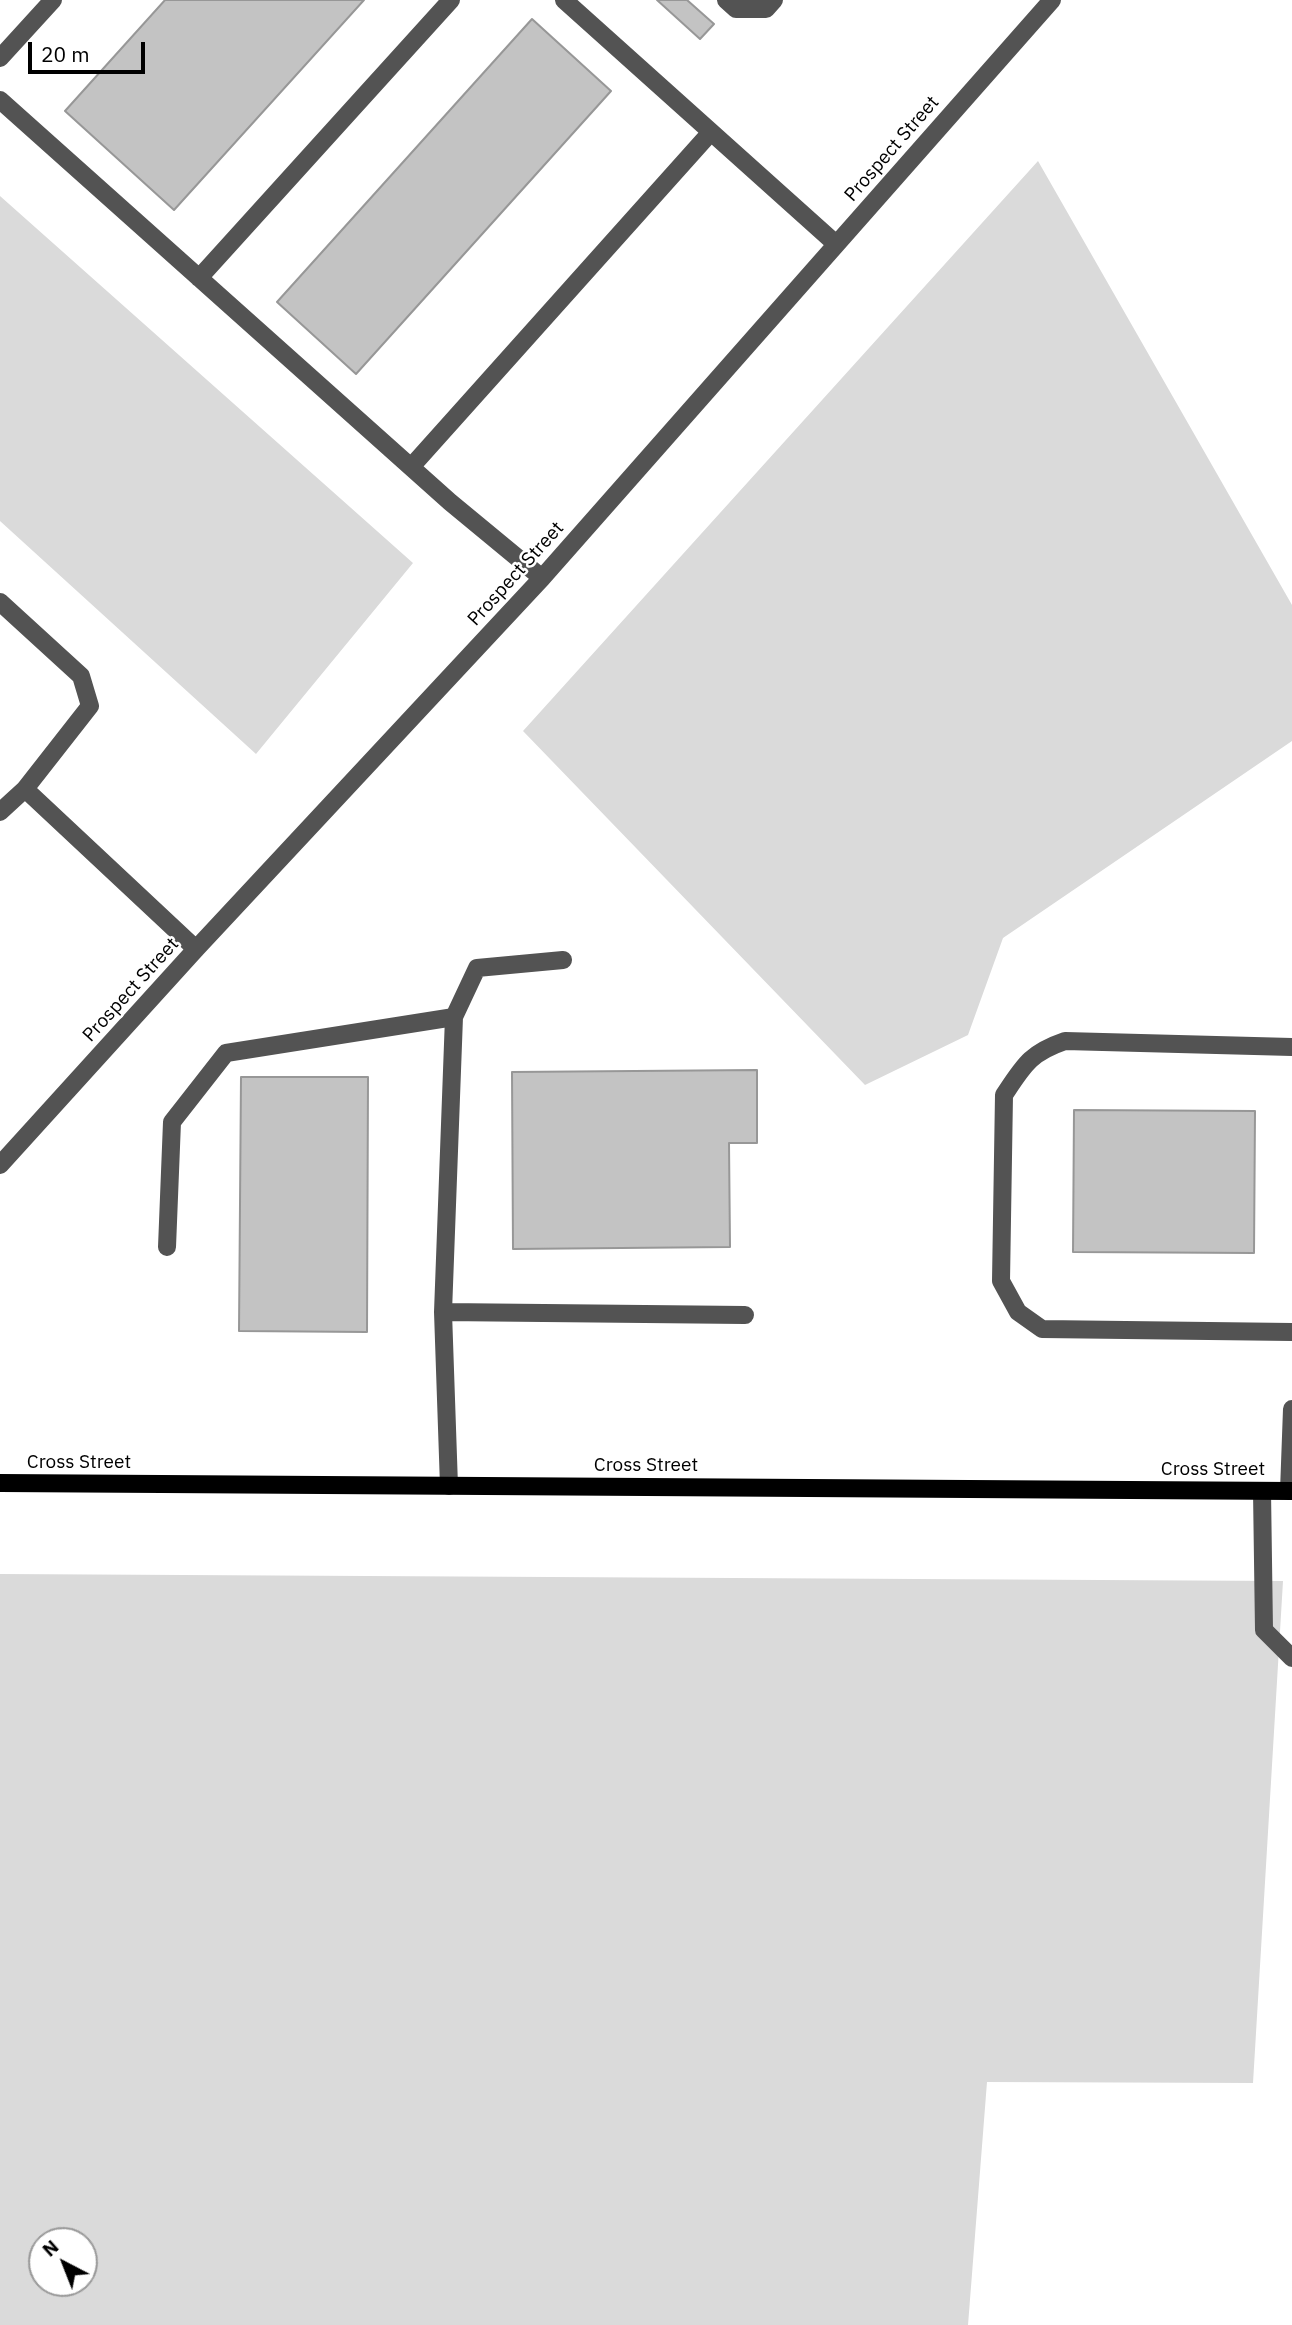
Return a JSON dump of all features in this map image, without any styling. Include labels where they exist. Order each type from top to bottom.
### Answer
[{"type":"main road","name":"Cross Street","points":[[0,1483],[1291,1491]]},
{"type":"street","points":[[0,58],[53,0]]},
{"type":"street","points":[[199,278],[451,0]]},
{"type":"street","points":[[564,0],[836,244]]},
{"type":"street","points":[[726,0],[736,9],[766,9],[774,0]]},
{"type":"street","name":"Prospect Street","points":[[0,1165],[196,949],[542,578],[1052,0]]},
{"type":"street","points":[[0,100],[411,467],[542,578]]},
{"type":"street","points":[[411,467],[711,132]]},
{"type":"street","points":[[0,602],[81,676],[90,706],[25,789],[0,812]]},
{"type":"street","points":[[25,789],[196,949]]},
{"type":"street","points":[[449,1486],[443,1312],[454,1017],[477,968],[563,960]]},
{"type":"street","points":[[167,1248],[172,1122],[226,1054],[454,1017]]},
{"type":"street","points":[[1292,1048],[1065,1041],[1041,1049],[1021,1070],[1004,1095],[1001,1281],[1018,1312],[1042,1329],[1292,1332]]},
{"type":"street","points":[[443,1312],[745,1315]]},
{"type":"street","points":[[1291,1491],[1292,1409]]},
{"type":"street","points":[[1262,1491],[1264,1630],[1292,1658]]},
{"type":"shaded area","points":[[1038,161],[1292,605],[1292,741],[1003,938],[968,1035],[865,1085],[523,731]]},
{"type":"shaded area","points":[[0,196],[413,563],[256,754],[0,521]]},
{"type":"shaded area","points":[[0,1574],[1283,1581],[1253,2083],[987,2082],[968,2325],[0,2325]]},
{"type":"building","points":[[165,0],[364,0],[174,210],[65,111]]},
{"type":"building","points":[[657,0],[687,0],[714,24],[700,39]]},
{"type":"building","points":[[532,19],[611,91],[356,374],[277,302]]},
{"type":"building","points":[[757,1070],[757,1143],[729,1143],[730,1247],[513,1249],[512,1072]]},
{"type":"building","points":[[241,1077],[368,1077],[367,1332],[239,1331]]},
{"type":"building","points":[[1074,1110],[1255,1111],[1254,1253],[1073,1252]]}]
